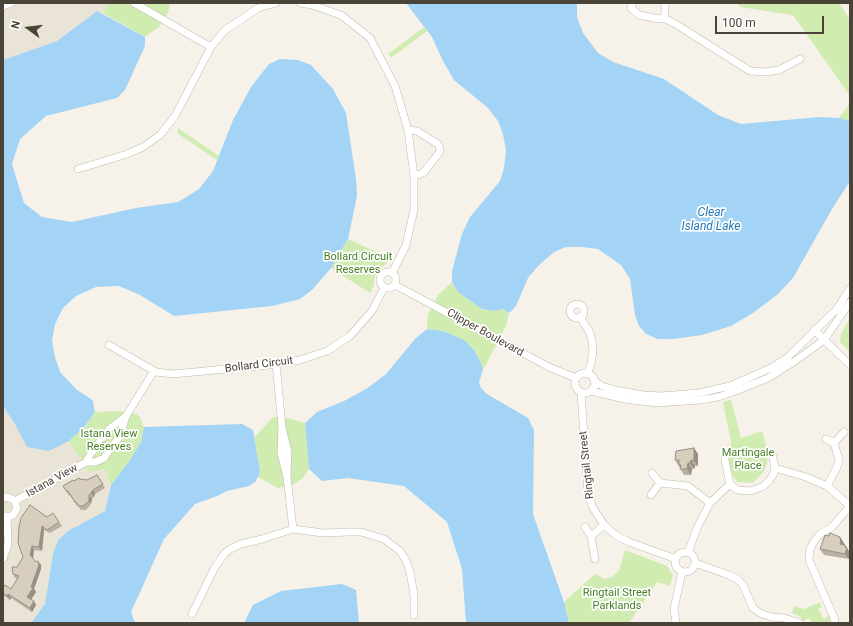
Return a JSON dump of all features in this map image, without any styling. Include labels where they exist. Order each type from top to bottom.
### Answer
[{"type":"street","points":[[3,6],[11,3]]},
{"type":"street","points":[[134,3],[211,47]]},
{"type":"street","points":[[78,169],[127,154],[143,147],[160,136],[175,116],[211,47],[224,31],[258,8],[276,3]]},
{"type":"street","points":[[300,3],[312,4],[341,15],[370,38],[395,86],[408,130],[414,176],[414,210],[406,245],[392,273]]},
{"type":"street","points":[[632,3],[632,8],[639,15],[659,19],[663,18],[692,34],[750,71],[765,72],[779,70],[800,59]]},
{"type":"street","points":[[663,18],[665,15],[665,3]]},
{"type":"street","points":[[408,130],[417,132],[438,144],[440,149],[439,153],[423,173],[414,176]]},
{"type":"street","points":[[387,272],[392,273],[396,276],[395,285],[389,289],[384,288],[381,284],[381,276],[387,272]]},
{"type":"street","name":"Clipper Boulevard","points":[[395,285],[549,367],[576,378]]},
{"type":"street","name":"Bollard Circuit","points":[[109,345],[156,372],[172,374],[276,364],[300,360],[327,351],[350,336],[372,311],[384,288]]},
{"type":"street","points":[[850,288],[837,309],[814,330],[796,350],[771,368],[730,386],[715,390],[676,396],[643,395],[602,386],[587,374],[582,374],[576,378],[575,387],[581,393],[588,393],[591,391],[624,400],[657,404],[718,397],[768,378],[795,361],[824,340],[850,302]]},
{"type":"street","points":[[580,318],[589,331],[592,340],[593,351],[591,364],[587,374]]},
{"type":"street","points":[[814,330],[850,365]]},
{"type":"street","points":[[276,364],[282,426],[281,453],[287,477],[293,529]]},
{"type":"street","points":[[104,436],[115,443],[120,436],[126,416],[154,371]]},
{"type":"street","points":[[591,391],[594,388],[594,381]]},
{"type":"street","name":"Ringtail Street","points":[[581,393],[589,498],[592,506],[604,525],[617,536],[629,542],[676,559]]},
{"type":"street","points":[[86,462],[109,429],[126,416]]},
{"type":"street","points":[[834,444],[844,432]]},
{"type":"street","points":[[826,439],[834,444],[839,460],[837,467],[826,486]]},
{"type":"street","name":"Istana View","points":[[15,501],[86,462],[95,462],[104,458],[115,443]]},
{"type":"street","points":[[725,460],[730,484],[737,490],[756,490],[768,481],[775,468],[772,452]]},
{"type":"street","points":[[775,468],[806,477],[826,486],[850,506],[831,528],[818,536],[810,549],[809,560],[835,620],[834,623]]},
{"type":"street","points":[[652,474],[660,483],[688,486],[710,502]]},
{"type":"street","points":[[651,495],[660,483]]},
{"type":"street","points":[[688,553],[697,528],[710,502],[730,484]]},
{"type":"street","points":[[3,498],[8,497],[15,501],[17,508],[11,516],[5,516],[8,544],[3,559]]},
{"type":"street","points":[[591,536],[604,525]]},
{"type":"street","points":[[585,527],[591,536],[595,559]]},
{"type":"street","points":[[192,614],[215,567],[225,553],[241,544],[293,529],[322,534],[361,532],[384,539],[392,544],[406,560],[410,572],[414,595],[414,615]]},
{"type":"street","points":[[682,553],[688,553],[693,556],[695,563],[691,570],[682,572],[676,565],[676,559],[682,553]]},
{"type":"street","points":[[695,563],[737,579],[743,585],[754,608],[760,613],[771,617],[784,618],[800,623]]},
{"type":"street","points":[[676,623],[674,608],[682,572]]},
{"type":"shaded area","points":[[3,3],[108,3],[103,13],[97,11],[57,41],[3,60]]},
{"type":"shaded area","points":[[3,406],[15,424],[49,451],[69,441],[89,472],[104,469],[111,485],[105,511],[68,531],[58,540],[53,554],[45,604],[31,623],[3,623]]},
{"type":"green space","points":[[108,3],[170,3],[168,13],[160,26],[145,37],[103,13]]},
{"type":"green space","points":[[737,3],[839,3],[850,20],[850,96],[793,15],[740,7]]},
{"type":"green space","points":[[424,27],[427,31],[391,58],[388,54]]},
{"type":"green space","points":[[850,103],[850,122],[839,118]]},
{"type":"green space","points":[[178,128],[219,156],[217,160],[177,133]]},
{"type":"green space","name":"Bollard Circuit Reserves","points":[[348,239],[390,258],[388,262],[377,271],[374,285],[370,293],[331,268]]},
{"type":"green space","points":[[452,282],[458,292],[482,309],[494,311],[503,309],[509,313],[506,326],[483,370],[474,350],[443,331],[427,329],[428,314],[438,295]]},
{"type":"green space","points":[[850,318],[850,352],[840,342],[841,334]]},
{"type":"green space","name":"Martingale Place","points":[[731,400],[741,438],[762,431],[768,452],[767,463],[764,471],[753,483],[737,482],[728,463],[731,442],[723,402]]},
{"type":"green space","name":"Istana View Reserves","points":[[120,411],[136,414],[140,417],[144,427],[141,442],[128,463],[111,485],[104,469],[89,472],[69,441],[85,426],[95,412]]},
{"type":"green space","points":[[273,417],[288,418],[305,423],[309,469],[303,478],[293,485],[278,488],[258,477],[260,472],[254,438]]},
{"type":"green space","name":"Ringtail Street Parklands","points":[[625,550],[667,566],[673,575],[670,586],[657,582],[629,623],[569,623],[564,602],[595,574],[605,579],[612,577],[619,571]]},
{"type":"green space","points":[[820,603],[822,607],[818,609],[824,619],[829,616],[830,623],[813,623],[808,618],[804,621],[799,616],[792,613],[794,606],[804,609]]},
{"type":"water","name":"Clear Island Lake","points":[[406,3],[577,3],[577,17],[583,33],[598,53],[613,62],[664,79],[718,115],[741,124],[820,117],[839,118],[849,121],[850,181],[832,209],[793,278],[777,295],[753,313],[731,326],[702,335],[674,339],[658,339],[646,334],[639,326],[635,315],[630,279],[621,265],[598,249],[582,247],[566,247],[554,252],[538,266],[528,278],[516,306],[509,313],[503,309],[494,311],[482,309],[458,292],[452,282],[452,271],[462,234],[470,217],[500,181],[504,168],[506,151],[503,134],[498,121],[488,108],[454,80],[432,37]]},
{"type":"water","points":[[97,11],[145,37],[145,46],[125,90],[117,98],[46,116],[20,139],[12,164],[24,203],[42,217],[72,222],[136,208],[178,202],[199,189],[213,171],[233,120],[251,87],[269,64],[280,59],[298,60],[311,65],[333,89],[346,113],[356,179],[357,196],[348,239],[331,268],[312,290],[300,299],[272,306],[174,316],[140,295],[119,286],[96,287],[76,296],[63,308],[55,324],[52,341],[60,372],[77,390],[93,401],[95,412],[85,426],[69,441],[49,451],[27,447],[15,424],[3,406],[3,60],[57,41]]},
{"type":"water","points":[[427,329],[443,331],[464,340],[474,350],[481,363],[483,370],[479,382],[481,388],[487,394],[528,418],[534,430],[533,514],[564,602],[569,623],[466,623],[462,569],[447,522],[404,486],[348,478],[322,481],[309,469],[305,423],[317,412],[344,401],[366,389],[386,374],[415,339]]},
{"type":"water","points":[[242,424],[253,430],[260,472],[258,477],[255,482],[249,486],[227,491],[195,504],[164,539],[131,612],[135,623],[31,623],[45,604],[53,554],[58,540],[68,531],[105,511],[111,485],[128,463],[141,442],[144,427]]},
{"type":"water","points":[[342,584],[356,590],[359,623],[244,623],[253,605],[281,591]]},
{"type":"building","points":[[103,442],[106,444],[102,448],[100,446]]},
{"type":"building","points":[[694,448],[694,461],[691,460],[690,463],[688,463],[687,469],[680,469],[681,465],[679,465],[679,460],[675,460],[676,451]]},
{"type":"building","points":[[97,475],[103,484],[93,490],[89,495],[89,501],[83,506],[79,506],[63,486],[79,478],[87,480]]},
{"type":"building","points":[[30,505],[47,517],[53,513],[59,522],[47,530],[42,526],[39,547],[32,546],[30,555],[36,562],[38,561],[39,565],[31,587],[33,588],[27,597],[34,601],[30,608],[8,594],[7,596],[3,593],[3,587],[5,585],[11,589],[19,576],[13,574],[12,567],[17,567],[23,557],[18,543],[19,527],[21,518]]},
{"type":"building","points":[[830,533],[840,537],[840,544],[845,545],[847,548],[845,554],[820,549],[825,535],[829,536]]}]
